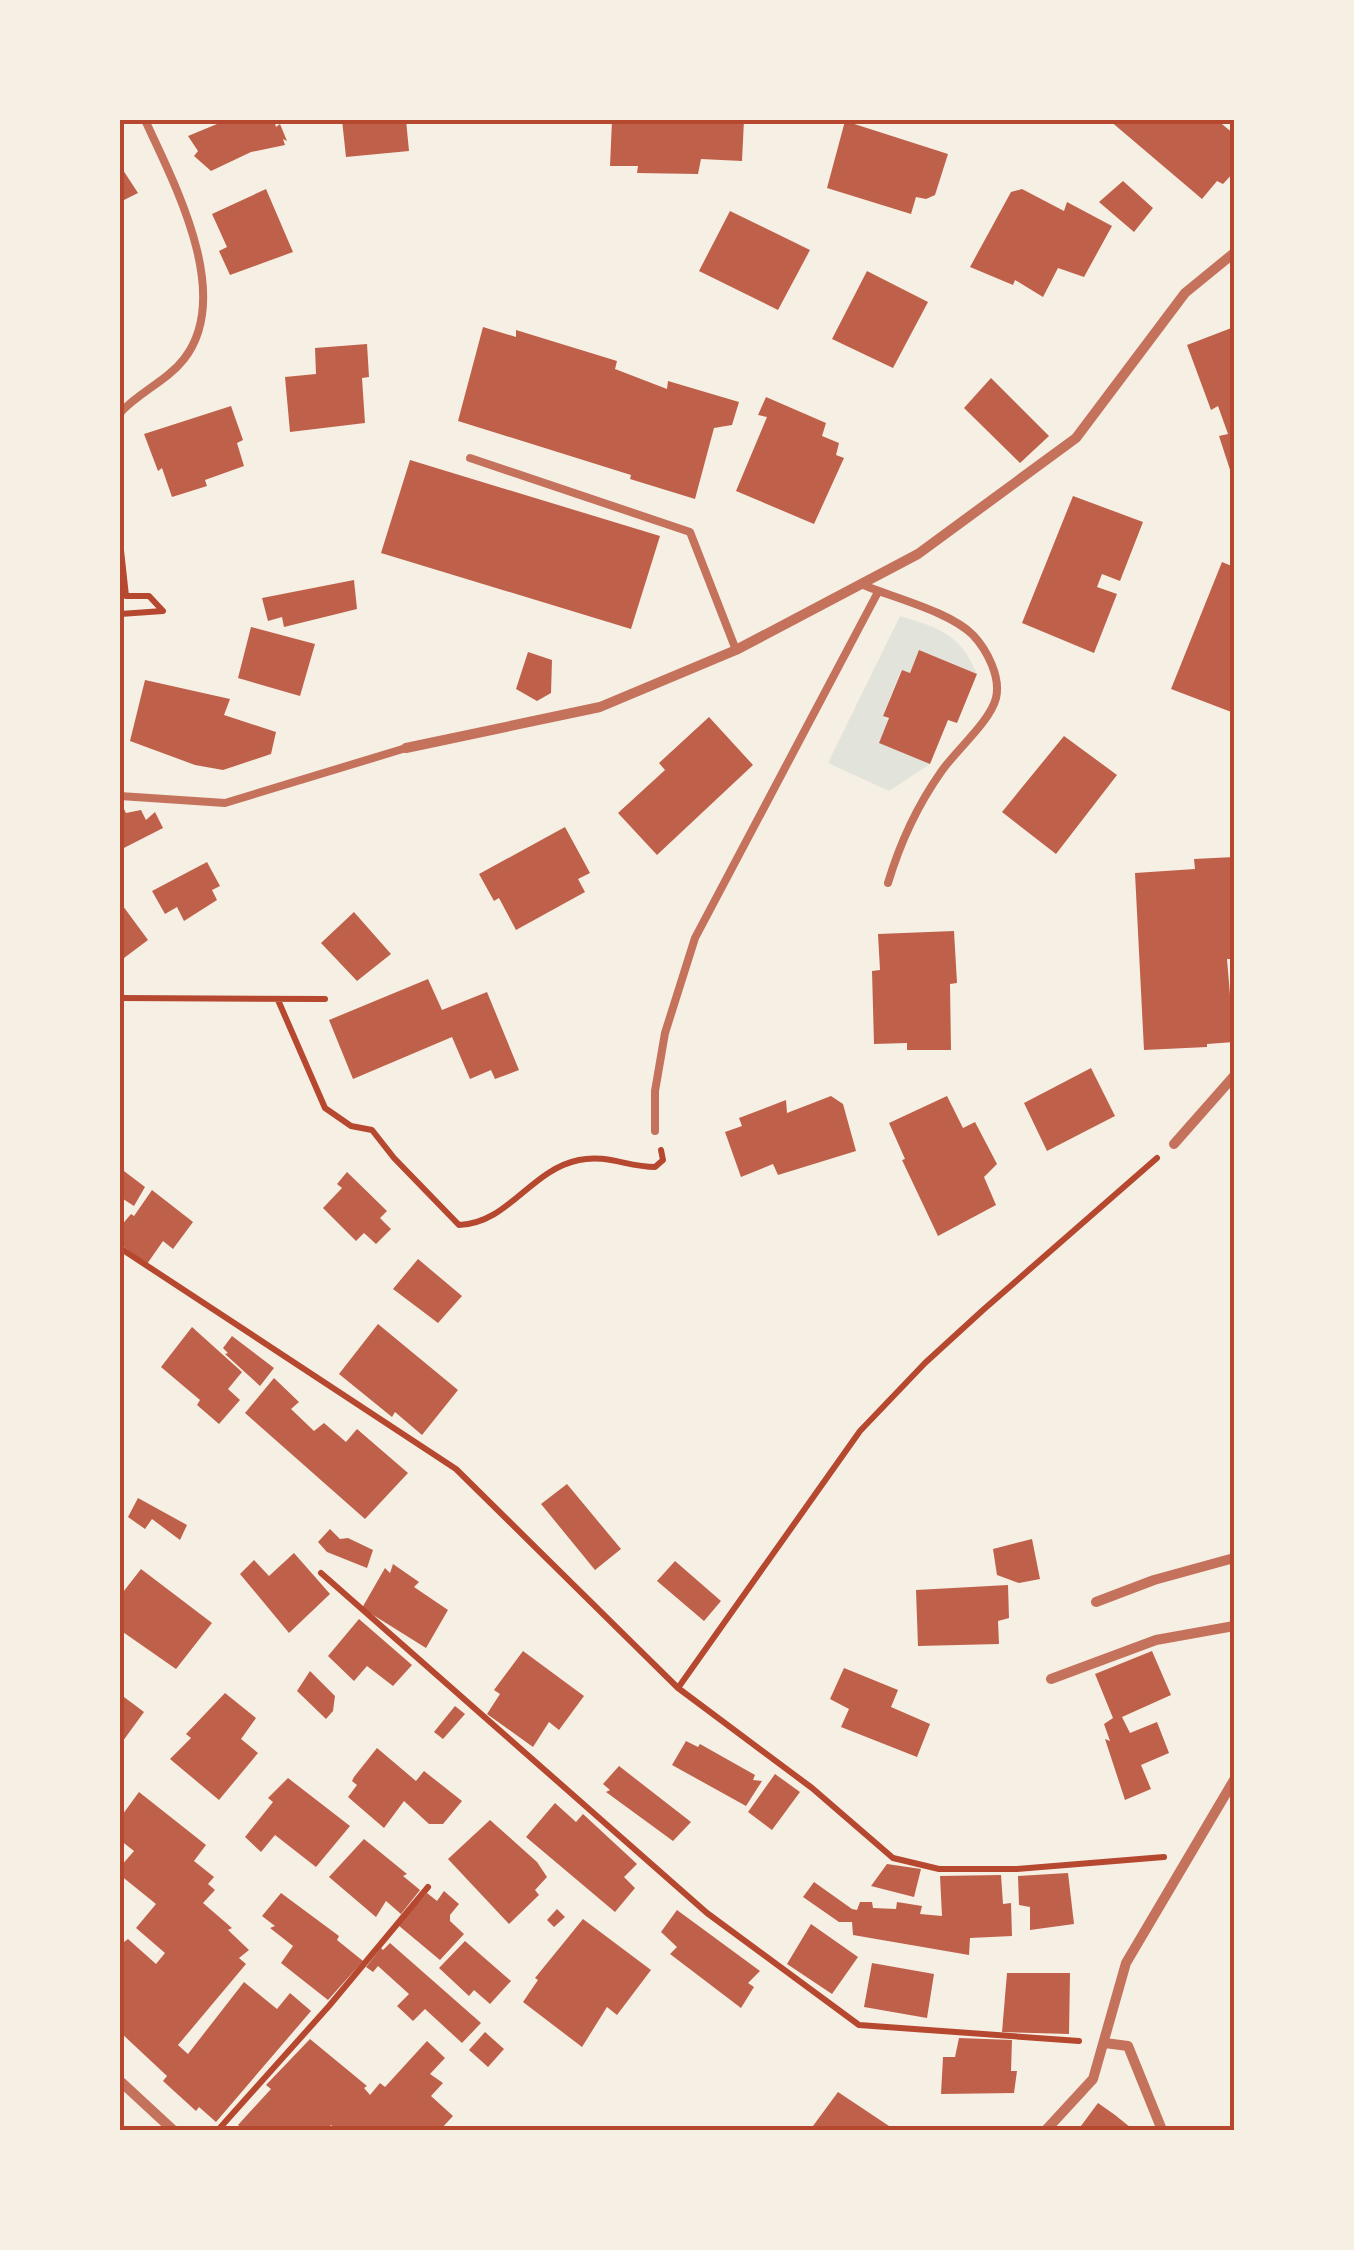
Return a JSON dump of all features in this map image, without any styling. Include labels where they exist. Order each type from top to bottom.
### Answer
[{"type":"street","points":[[406,748],[600,707],[736,650],[918,554],[1076,438],[1185,293],[1234,254]]},
{"type":"street","points":[[1174,1144],[1234,1076]]},
{"type":"street","points":[[1096,1602],[1154,1580],[1234,1558]]},
{"type":"street","points":[[1051,1678],[1156,1640],[1234,1626]]},
{"type":"street","points":[[1046,2130],[1093,2079],[1126,1963],[1234,1780]]},
{"type":"street","points":[[1105,2043],[1128,2046],[1162,2130]]},
{"type":"street","points":[[120,2081],[173,2130]]},
{"type":"lane","points":[[120,414],[134,398],[181,364],[192,348],[204,292],[186,215],[145,120]]},
{"type":"lane","points":[[470,458],[690,532],[736,650]]},
{"type":"lane","points":[[861,584],[943,616],[972,634],[996,672],[996,698],[984,720],[962,743],[918,807],[888,883]]},
{"type":"lane","points":[[655,1131],[655,1091],[665,1033],[695,938],[878,592]]},
{"type":"lane","points":[[120,796],[225,803],[406,748]]},
{"type":"path","points":[[120,541],[126,596],[150,596],[163,611],[120,614],[120,626]]},
{"type":"path","points":[[120,998],[325,998]]},
{"type":"path","points":[[278,1000],[325,1108],[351,1126],[372,1130],[459,1225],[480,1224],[536,1180],[580,1160],[608,1158],[637,1167],[655,1167],[663,1160],[655,1131]]},
{"type":"path","points":[[678,1688],[860,1431],[925,1363],[1174,1144]]},
{"type":"path","points":[[120,1248],[456,1468],[678,1688],[812,1788],[893,1858],[939,1869],[1017,1869],[1162,1856],[1184,1862]]},
{"type":"path","points":[[321,1573],[707,1913],[859,2025],[1105,2043]]},
{"type":"path","points":[[218,2130],[428,1887]]},
{"type":"shaded area","points":[[900,616],[947,634],[963,650],[977,674],[919,650],[910,673],[901,670],[883,715],[930,764],[889,791],[828,763]]},
{"type":"building","points":[[216,120],[274,120],[287,141],[283,139],[285,145],[251,152],[211,171],[194,156],[198,151],[188,136],[217,124]]},
{"type":"building","points":[[342,120],[406,120],[409,151],[346,157]]},
{"type":"building","points":[[612,120],[744,120],[742,161],[701,159],[698,174],[637,173],[638,166],[610,166]]},
{"type":"building","points":[[1109,120],[1217,120],[1234,134],[1234,172],[1223,184],[1217,181],[1202,199]]},
{"type":"building","points":[[845,121],[948,154],[935,195],[926,199],[916,197],[911,214],[827,188]]},
{"type":"building","points":[[120,171],[138,193],[120,202]]},
{"type":"building","points":[[1123,181],[1153,208],[1134,232],[1099,202]]},
{"type":"building","points":[[266,189],[293,252],[230,275],[219,251],[227,247],[212,214]]},
{"type":"building","points":[[1022,189],[1064,211],[1067,202],[1112,226],[1084,277],[1058,268],[1043,297],[1015,280],[1013,285],[970,267],[1011,192]]},
{"type":"building","points":[[730,211],[810,250],[778,310],[699,271]]},
{"type":"building","points":[[867,271],[928,302],[893,368],[832,339]]},
{"type":"building","points":[[483,327],[516,337],[516,330],[617,361],[615,369],[667,389],[668,381],[739,402],[732,425],[714,428],[695,499],[458,421]]},
{"type":"building","points":[[1234,327],[1233,479],[1219,436],[1228,434],[1218,406],[1211,410],[1187,345]]},
{"type":"building","points":[[367,344],[369,377],[362,378],[365,423],[290,432],[285,377],[316,374],[315,348]]},
{"type":"building","points":[[991,378],[1049,436],[1020,463],[964,408]]},
{"type":"building","points":[[766,397],[826,423],[822,436],[839,443],[836,455],[844,458],[814,524],[736,491],[767,417],[758,415]]},
{"type":"building","points":[[231,406],[243,440],[237,443],[244,466],[205,480],[207,486],[172,497],[144,434]]},
{"type":"building","points":[[410,460],[660,536],[631,629],[381,553]]},
{"type":"building","points":[[1073,496],[1143,522],[1120,581],[1102,574],[1097,587],[1117,594],[1094,653],[1022,623]]},
{"type":"building","points":[[1222,562],[1234,567],[1234,713],[1171,689]]},
{"type":"building","points":[[354,580],[357,609],[284,627],[282,617],[268,621],[262,598]]},
{"type":"building","points":[[251,627],[315,644],[300,696],[238,678]]},
{"type":"building","points":[[919,650],[977,674],[957,723],[948,720],[930,764],[879,743],[889,718],[883,716],[902,670],[910,673]]},
{"type":"building","points":[[528,652],[552,660],[551,693],[537,701],[516,689]]},
{"type":"building","points":[[145,680],[230,699],[224,715],[276,732],[271,754],[223,770],[195,765],[130,741]]},
{"type":"building","points":[[709,717],[753,765],[657,855],[618,813],[665,770],[659,763]]},
{"type":"building","points":[[1064,736],[1117,775],[1056,854],[1002,812]]},
{"type":"building","points":[[120,801],[126,813],[141,810],[146,820],[155,812],[163,828],[120,850]]},
{"type":"building","points":[[565,827],[590,873],[578,879],[585,892],[516,930],[499,898],[494,901],[479,874]]},
{"type":"building","points":[[1234,857],[1234,959],[1227,959],[1234,1042],[1144,1050],[1135,873],[1195,869],[1194,859]]},
{"type":"building","points":[[207,862],[220,886],[212,890],[217,900],[184,921],[177,907],[165,914],[152,891]]},
{"type":"building","points":[[120,902],[148,940],[120,961]]},
{"type":"building","points":[[354,912],[391,954],[357,981],[321,943]]},
{"type":"building","points":[[954,931],[957,983],[950,984],[951,1050],[907,1050],[907,1043],[874,1044],[872,971],[880,970],[878,934]]},
{"type":"building","points":[[428,979],[442,1010],[487,992],[519,1070],[495,1079],[491,1070],[470,1079],[452,1037],[353,1079],[329,1020]]},
{"type":"building","points":[[1091,1068],[1115,1116],[1047,1151],[1024,1103]]},
{"type":"building","points":[[831,1096],[843,1104],[856,1151],[778,1175],[773,1164],[741,1177],[725,1132],[742,1126],[739,1118],[786,1100],[787,1113]]},
{"type":"building","points":[[947,1096],[963,1128],[975,1122],[997,1164],[984,1177],[996,1205],[938,1236],[889,1123]]},
{"type":"building","points":[[120,1168],[145,1187],[134,1206],[120,1197]]},
{"type":"building","points":[[347,1172],[387,1211],[380,1218],[391,1229],[376,1244],[364,1233],[356,1241],[323,1208],[342,1188],[337,1184]]},
{"type":"building","points":[[152,1190],[193,1222],[173,1249],[163,1241],[147,1264],[120,1244],[120,1227],[131,1214],[134,1216]]},
{"type":"building","points":[[418,1259],[462,1296],[438,1323],[393,1289]]},
{"type":"building","points":[[378,1324],[458,1390],[422,1435],[395,1412],[392,1417],[339,1374]]},
{"type":"building","points":[[192,1327],[242,1372],[228,1389],[240,1400],[219,1424],[197,1405],[200,1400],[161,1367]]},
{"type":"building","points":[[232,1336],[274,1368],[260,1386],[225,1354],[228,1353],[223,1348]]},
{"type":"building","points":[[274,1378],[299,1402],[291,1409],[314,1431],[324,1423],[346,1442],[357,1429],[408,1473],[365,1519],[245,1413]]},
{"type":"building","points":[[567,1484],[621,1549],[595,1570],[541,1504]]},
{"type":"building","points":[[138,1498],[187,1525],[180,1540],[152,1519],[145,1529],[128,1517]]},
{"type":"building","points":[[330,1529],[340,1539],[348,1538],[373,1550],[367,1568],[327,1552],[318,1542]]},
{"type":"building","points":[[1032,1539],[1040,1579],[1019,1583],[997,1575],[993,1549]]},
{"type":"building","points":[[294,1553],[330,1594],[289,1633],[240,1574],[254,1560],[269,1576]]},
{"type":"building","points":[[675,1561],[721,1601],[704,1621],[657,1581]]},
{"type":"building","points":[[393,1564],[419,1582],[414,1587],[448,1610],[426,1648],[362,1608],[385,1568],[390,1573]]},
{"type":"building","points":[[141,1569],[212,1623],[176,1669],[120,1630],[120,1596]]},
{"type":"building","points":[[1008,1585],[1009,1618],[998,1621],[999,1644],[918,1646],[916,1590]]},
{"type":"building","points":[[359,1619],[412,1665],[393,1686],[367,1666],[354,1681],[328,1656]]},
{"type":"building","points":[[523,1651],[584,1696],[559,1730],[549,1722],[533,1747],[487,1714],[500,1694],[494,1690]]},
{"type":"building","points":[[1152,1651],[1171,1695],[1122,1717],[1130,1733],[1157,1722],[1169,1753],[1141,1765],[1151,1789],[1125,1800],[1105,1739],[1110,1741],[1104,1724],[1113,1718],[1095,1674]]},
{"type":"building","points":[[844,1668],[898,1690],[891,1707],[930,1724],[917,1757],[841,1727],[849,1709],[830,1699]]},
{"type":"building","points":[[310,1671],[335,1696],[333,1711],[326,1719],[297,1691]]},
{"type":"building","points":[[225,1693],[256,1718],[241,1739],[258,1753],[219,1800],[170,1759],[191,1738],[186,1734]]},
{"type":"building","points":[[120,1694],[144,1712],[120,1745]]},
{"type":"building","points":[[455,1706],[465,1714],[443,1739],[434,1732]]},
{"type":"building","points":[[686,1741],[698,1747],[700,1744],[755,1775],[753,1780],[762,1781],[746,1806],[672,1765]]},
{"type":"building","points":[[377,1748],[416,1781],[424,1771],[462,1801],[443,1824],[429,1824],[404,1801],[384,1828],[348,1797],[357,1785],[352,1781],[354,1777]]},
{"type":"building","points":[[619,1766],[691,1822],[673,1841],[606,1792],[610,1790],[603,1784]]},
{"type":"building","points":[[775,1774],[800,1792],[772,1830],[748,1812]]},
{"type":"building","points":[[288,1778],[350,1826],[316,1867],[275,1835],[261,1852],[245,1837],[273,1802],[268,1798]]},
{"type":"building","points":[[139,1792],[206,1845],[194,1861],[214,1877],[208,1884],[215,1890],[203,1903],[232,1928],[228,1930],[249,1950],[239,1958],[246,1964],[178,2045],[188,2054],[244,1982],[277,2009],[290,1993],[311,2011],[216,2122],[199,2107],[196,2111],[163,2081],[167,2076],[120,2032],[120,1945],[128,1939],[156,1964],[165,1953],[136,1928],[156,1904],[120,1875],[120,1867],[134,1851],[120,1840],[120,1818]]},
{"type":"building","points":[[555,1803],[576,1822],[583,1814],[637,1864],[624,1877],[635,1888],[615,1912],[526,1837]]},
{"type":"building","points":[[490,1820],[537,1862],[547,1877],[535,1890],[539,1895],[509,1924],[448,1859]]},
{"type":"building","points":[[364,1839],[407,1874],[403,1876],[420,1890],[401,1914],[386,1901],[376,1917],[329,1877]]},
{"type":"building","points":[[887,1864],[921,1869],[914,1897],[871,1886]]},
{"type":"building","points":[[1068,1873],[1074,1924],[1030,1930],[1030,1907],[1019,1905],[1018,1876]]},
{"type":"building","points":[[1001,1875],[1003,1904],[1011,1903],[1012,1936],[970,1938],[969,1955],[853,1935],[852,1922],[839,1922],[803,1897],[814,1882],[852,1909],[857,1910],[860,1902],[872,1902],[873,1908],[896,1909],[897,1902],[922,1906],[920,1914],[942,1916],[940,1876]]},
{"type":"building","points":[[444,1891],[459,1904],[450,1921],[464,1934],[440,1960],[398,1925],[427,1893],[437,1901]]},
{"type":"building","points":[[281,1893],[339,1936],[337,1940],[363,1961],[328,2000],[281,1963],[293,1946],[270,1928],[275,1926],[262,1916]]},
{"type":"building","points":[[557,1909],[565,1917],[554,1927],[547,1920]]},
{"type":"building","points":[[677,1910],[760,1971],[748,1983],[754,1987],[741,2008],[670,1954],[677,1947],[661,1932]]},
{"type":"building","points":[[583,1919],[651,1970],[617,2015],[607,2007],[582,2047],[523,2002],[538,1980],[535,1978]]},
{"type":"building","points":[[811,1924],[858,1957],[832,1994],[787,1964]]},
{"type":"building","points":[[465,1941],[511,1981],[490,2004],[474,1990],[469,1996],[439,1968]]},
{"type":"building","points":[[390,1943],[481,2023],[462,2043],[425,2009],[413,2021],[397,2006],[409,1994],[378,1966],[373,1972],[366,1967]]},
{"type":"building","points":[[872,1963],[934,1974],[927,2018],[864,2007]]},
{"type":"building","points":[[1007,1973],[1070,1973],[1069,2034],[1002,2032]]},
{"type":"building","points":[[485,2032],[504,2049],[488,2067],[469,2050]]},
{"type":"building","points":[[959,2038],[1012,2040],[1011,2071],[1017,2071],[1014,2093],[941,2094],[943,2057],[955,2057]]},
{"type":"building","points":[[310,2039],[367,2086],[364,2088],[370,2095],[380,2083],[385,2087],[427,2041],[445,2058],[430,2074],[443,2083],[431,2096],[453,2116],[440,2130],[336,2130],[331,2125],[326,2130],[244,2130],[238,2125],[271,2089],[266,2085]]},
{"type":"building","points":[[838,2092],[895,2130],[810,2130]]},
{"type":"building","points":[[1098,2103],[1130,2127],[1078,2130]]}]
